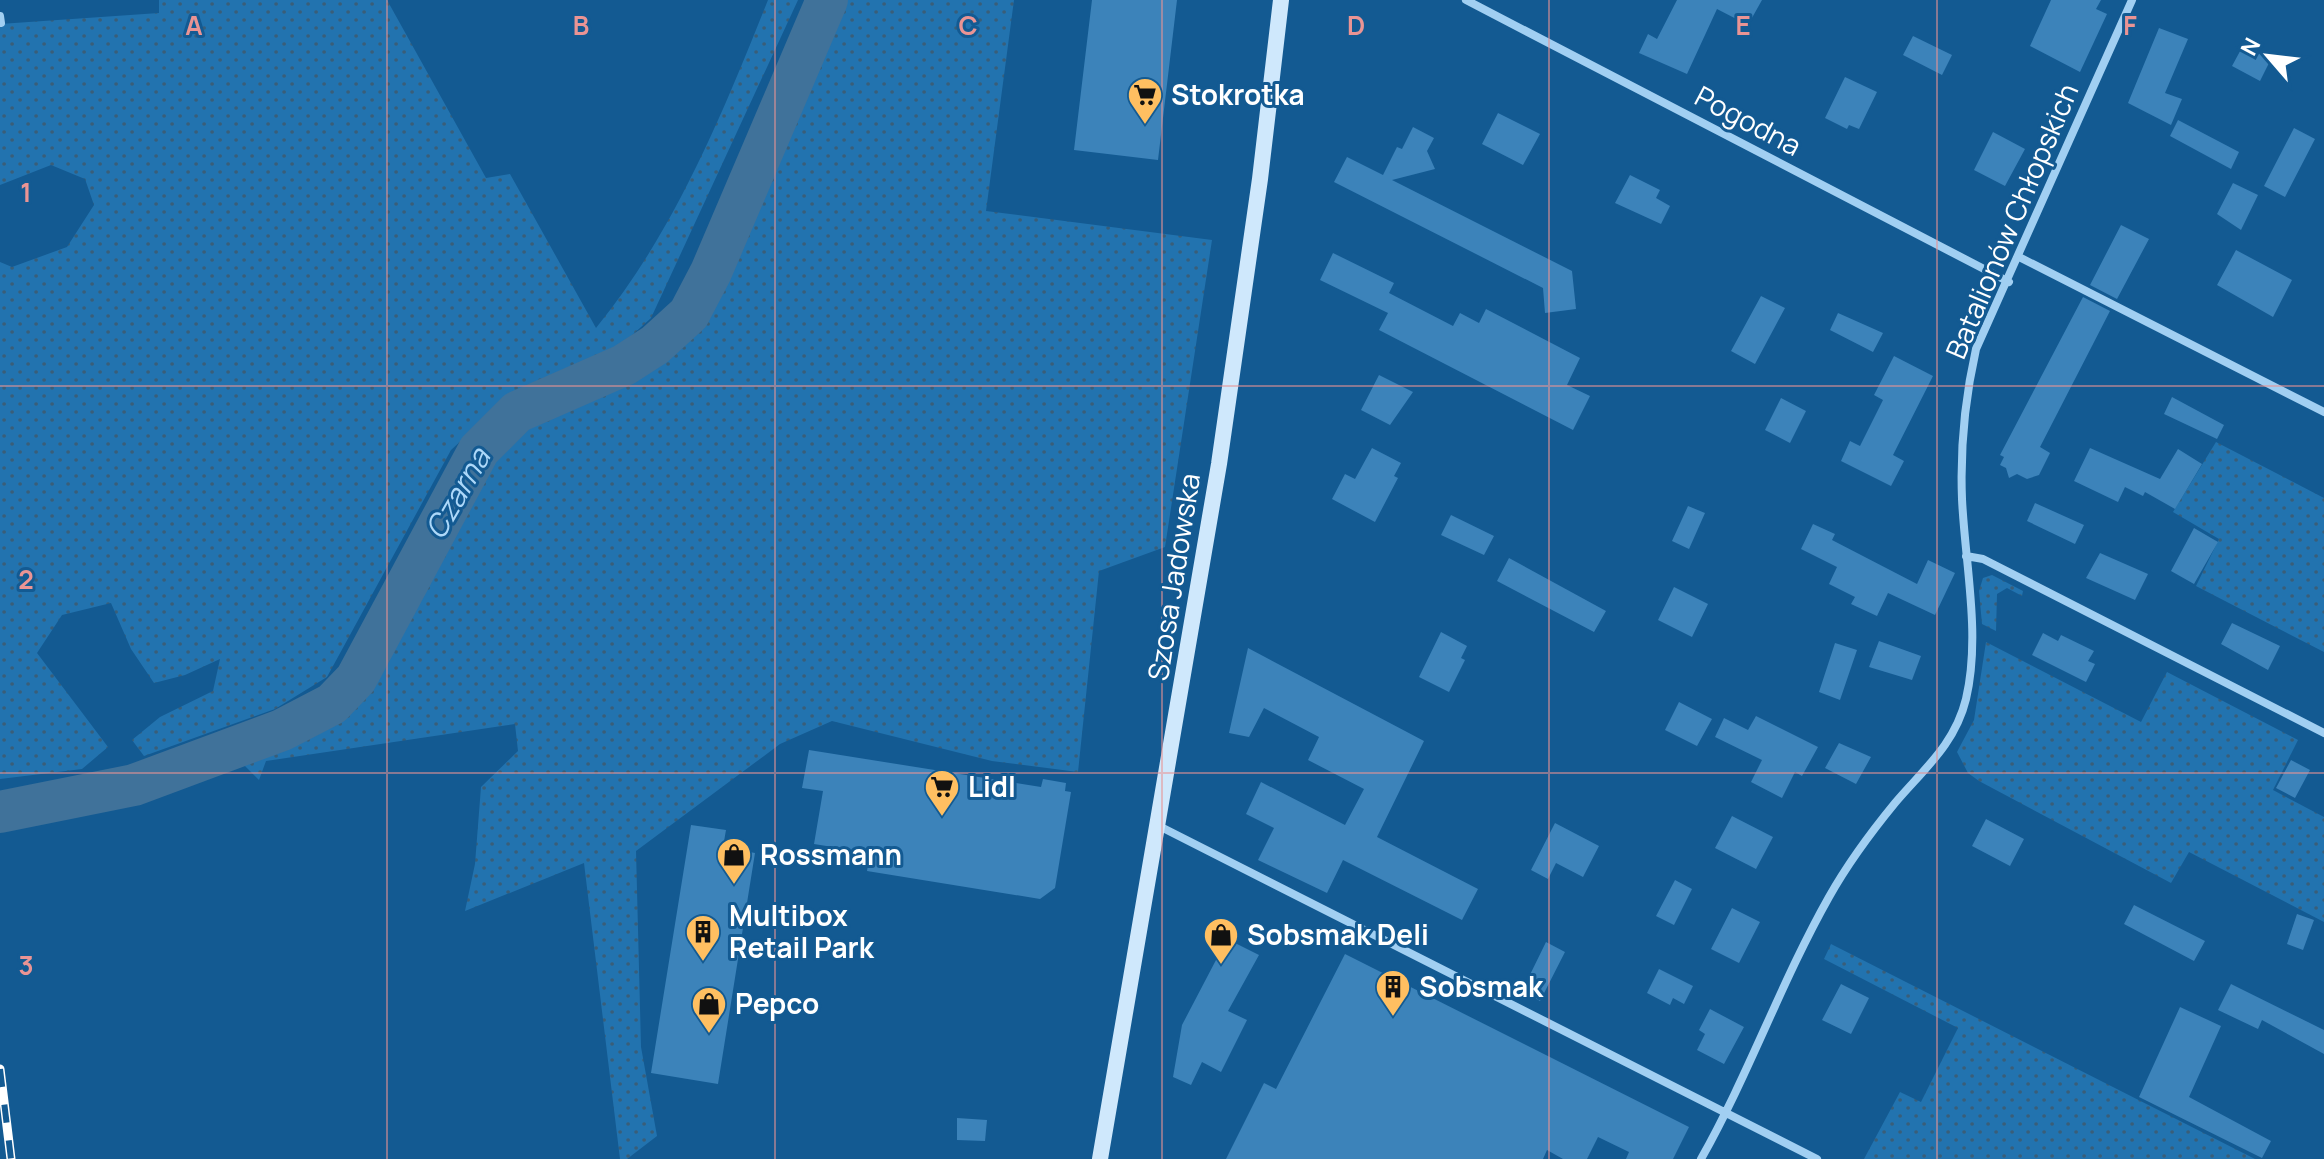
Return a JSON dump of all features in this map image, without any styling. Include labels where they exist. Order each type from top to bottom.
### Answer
[{"type":"main road","name":"Szosa Jadowska","points":[[1100,1159],[1219,464],[1260,179],[1281,0]]},
{"type":"street","name":"Pogodna","points":[[1466,0],[2009,282]]},
{"type":"street","name":"Batalionów Chłopskich","points":[[1701,1159],[1726,1116],[1830,895],[1895,804],[1934,761],[1956,730],[1967,695],[1972,651],[1962,497],[1965,400],[1976,349],[2009,282],[2132,0]]},
{"type":"street","points":[[0,16],[1,23]]},
{"type":"street","points":[[2019,257],[2324,412]]},
{"type":"street","points":[[1966,556],[1983,559],[2324,733]]},
{"type":"street","points":[[1159,826],[1726,1116],[1817,1159]]},
{"type":"shaded area","points":[[159,0],[387,0],[486,178],[510,174],[596,328],[650,252],[673,212],[714,129],[768,0],[798,0],[651,318],[609,356],[490,414],[451,450],[327,677],[275,709],[144,756],[132,740],[160,717],[213,691],[220,659],[185,675],[154,683],[131,649],[111,603],[62,615],[37,653],[108,747],[82,769],[0,779],[0,262],[12,267],[67,247],[94,205],[85,179],[51,165],[0,185],[0,24],[159,13]]},
{"type":"shaded area","points":[[840,0],[1014,0],[986,211],[1212,240],[1165,547],[1099,571],[1078,772],[992,761],[832,721],[780,744],[636,851],[641,1047],[657,1136],[627,1159],[620,1159],[584,863],[465,911],[475,864],[481,787],[518,751],[515,724],[266,761],[259,780],[235,756],[337,714],[362,693],[490,458],[520,428],[622,385],[660,358],[696,323],[722,279]]},
{"type":"shaded area","points":[[2216,442],[2324,498],[2324,652],[2196,586],[2219,539],[2173,512]]},
{"type":"shaded area","points":[[1992,575],[2023,591],[2022,596],[2007,588],[1997,594],[1996,631],[1982,624],[1979,591],[1983,578]]},
{"type":"shaded area","points":[[1986,642],[2141,722],[2167,672],[2298,740],[2273,790],[2324,817],[2324,922],[2189,852],[2171,883],[1968,773],[1957,752],[1974,720]]},
{"type":"shaded area","points":[[1831,944],[2255,1159],[1864,1159],[1900,1092],[1921,1102],[1958,1028],[1824,959]]},
{"type":"building","points":[[1092,0],[1177,0],[1158,160],[1074,150]]},
{"type":"building","points":[[1677,0],[1762,0],[1748,25],[1717,9],[1687,74],[1639,53],[1648,34],[1657,39]]},
{"type":"building","points":[[2051,0],[2101,0],[2096,9],[2107,14],[2080,72],[2030,46]]},
{"type":"building","points":[[2159,28],[2188,39],[2165,93],[2182,99],[2171,125],[2128,103]]},
{"type":"building","points":[[1913,36],[1952,55],[1942,75],[1903,55]]},
{"type":"building","points":[[2245,42],[2271,59],[2260,81],[2232,66]]},
{"type":"building","points":[[1845,77],[1877,92],[1859,129],[1849,125],[1847,129],[1825,118]]},
{"type":"building","points":[[1498,113],[1540,134],[1523,165],[1482,144]]},
{"type":"building","points":[[2178,120],[2239,152],[2231,169],[2170,136]]},
{"type":"building","points":[[1413,127],[1434,138],[1427,151],[1435,169],[1392,180],[1572,271],[1576,309],[1545,313],[1543,288],[1334,182],[1347,157],[1383,175],[1397,147],[1402,149]]},
{"type":"building","points":[[2294,128],[2315,139],[2285,197],[2264,186]]},
{"type":"building","points":[[1993,132],[2025,149],[2005,186],[1974,170]]},
{"type":"building","points":[[1630,175],[1660,190],[1656,198],[1670,206],[1661,224],[1615,203]]},
{"type":"building","points":[[2233,183],[2258,195],[2241,230],[2217,214]]},
{"type":"building","points":[[2121,225],[2149,239],[2117,299],[2090,285]]},
{"type":"building","points":[[2236,250],[2292,280],[2273,317],[2217,285]]},
{"type":"building","points":[[1333,253],[1394,283],[1389,293],[1453,326],[1460,313],[1479,323],[1486,309],[1580,358],[1567,385],[1590,396],[1573,430],[1379,330],[1388,313],[1320,280]]},
{"type":"building","points":[[1761,296],[1785,308],[1755,364],[1731,351]]},
{"type":"building","points":[[2083,297],[2110,311],[2040,447],[2050,453],[2039,475],[2027,479],[2017,474],[2009,478],[2006,468],[2000,465],[2004,457],[2000,455]]},
{"type":"building","points":[[1838,313],[1883,333],[1873,352],[1830,330]]},
{"type":"building","points":[[1894,356],[1933,376],[1893,455],[1904,461],[1891,486],[1841,461],[1850,441],[1860,446],[1883,400],[1874,395]]},
{"type":"building","points":[[1379,375],[1413,392],[1390,425],[1361,410]]},
{"type":"building","points":[[2172,397],[2224,425],[2217,439],[2164,414]]},
{"type":"building","points":[[1781,398],[1806,411],[1790,443],[1765,430]]},
{"type":"building","points":[[1372,448],[1401,463],[1394,476],[1398,478],[1375,522],[1332,499],[1345,474],[1355,479]]},
{"type":"building","points":[[2090,448],[2160,479],[2178,449],[2202,464],[2175,509],[2145,492],[2143,496],[2125,487],[2118,502],[2074,481]]},
{"type":"building","points":[[2035,503],[2084,525],[2075,544],[2027,521]]},
{"type":"building","points":[[1688,506],[1705,513],[1689,549],[1672,541]]},
{"type":"building","points":[[1451,515],[1494,536],[1484,555],[1441,535]]},
{"type":"building","points":[[1813,524],[1835,534],[1832,540],[1917,584],[1928,560],[1955,573],[1935,615],[1888,593],[1877,616],[1851,604],[1855,597],[1829,584],[1837,567],[1801,549]]},
{"type":"building","points":[[2194,528],[2218,542],[2194,584],[2171,571]]},
{"type":"building","points":[[2100,553],[2148,574],[2135,600],[2086,578]]},
{"type":"building","points":[[1509,558],[1606,611],[1594,632],[1497,581]]},
{"type":"building","points":[[1674,587],[1708,604],[1692,637],[1658,620]]},
{"type":"building","points":[[2232,623],[2280,646],[2268,670],[2221,644]]},
{"type":"building","points":[[1441,632],[1467,646],[1461,658],[1465,660],[1449,692],[1419,677]]},
{"type":"building","points":[[2043,633],[2058,641],[2061,635],[2094,651],[2088,661],[2095,664],[2086,682],[2032,655]]},
{"type":"building","points":[[1879,641],[1921,656],[1912,680],[1869,667]]},
{"type":"building","points":[[1835,643],[1857,650],[1840,700],[1819,692]]},
{"type":"building","points":[[1248,648],[1424,741],[1377,837],[1478,889],[1462,920],[1343,860],[1327,893],[1258,860],[1274,828],[1246,814],[1261,782],[1345,825],[1364,789],[1308,760],[1319,737],[1264,708],[1249,737],[1229,733]]},
{"type":"building","points":[[1679,702],[1712,719],[1697,746],[1665,730]]},
{"type":"building","points":[[1756,716],[1818,747],[1802,776],[1795,772],[1782,798],[1751,782],[1762,760],[1715,737],[1724,718],[1748,730]]},
{"type":"building","points":[[1839,743],[1871,757],[1856,784],[1825,768]]},
{"type":"building","name":"Lidl","points":[[809,750],[1041,787],[1043,779],[1066,783],[1065,791],[1071,792],[1055,888],[1040,899],[867,871],[870,853],[814,844],[823,791],[802,788]]},
{"type":"building","points":[[2291,760],[2310,770],[2295,798],[2276,788]]},
{"type":"building","points":[[1732,816],[1773,837],[1756,869],[1715,848]]},
{"type":"building","points":[[1986,819],[2024,839],[2010,866],[1972,846]]},
{"type":"building","points":[[1555,823],[1599,846],[1583,877],[1556,863],[1548,879],[1531,870]]},
{"type":"building","name":"Multibox Retail Park","points":[[691,825],[726,830],[723,847],[755,853],[718,1084],[651,1073]]},
{"type":"building","points":[[1675,880],[1692,889],[1674,925],[1656,916]]},
{"type":"building","points":[[2134,905],[2205,941],[2194,961],[2124,924]]},
{"type":"building","points":[[1732,908],[1760,922],[1739,963],[1711,949]]},
{"type":"building","points":[[2297,914],[2314,920],[2303,950],[2287,944]]},
{"type":"building","points":[[1227,939],[1259,955],[1228,1011],[1247,1020],[1221,1072],[1202,1062],[1191,1085],[1173,1077],[1182,1025]]},
{"type":"building","points":[[1546,942],[1565,952],[1540,1001],[1522,991]]},
{"type":"building","name":"Sobsmak","points":[[1345,954],[1689,1127],[1673,1159],[1626,1159],[1629,1152],[1598,1137],[1587,1159],[1563,1159],[1547,1150],[1543,1159],[1226,1159],[1264,1083],[1276,1089]]},
{"type":"building","points":[[1659,969],[1693,986],[1684,1004],[1673,998],[1670,1005],[1647,993]]},
{"type":"building","points":[[1841,984],[1869,998],[1851,1034],[1822,1020]]},
{"type":"building","points":[[2231,984],[2324,1030],[2324,1054],[2262,1020],[2258,1029],[2218,1010]]},
{"type":"building","points":[[2180,1007],[2221,1026],[2189,1097],[2271,1141],[2262,1158],[2139,1097]]},
{"type":"building","points":[[1710,1009],[1744,1027],[1724,1064],[1697,1050],[1705,1034],[1699,1030]]},
{"type":"building","points":[[957,1118],[987,1120],[985,1141],[957,1140]]},
{"type":"waterway","name":"Czarna","points":[[0,812],[134,785],[282,730],[332,704],[356,679],[479,450],[517,412],[624,365],[655,345],[689,314],[711,272],[827,0]]},
{"type":"railway","points":[[0,1069],[11,1159]]},
{"type":"place","name":"Stokrotka","points":[[1145,126]]},
{"type":"place","name":"Lidl","points":[[942,818]]},
{"type":"place","name":"Rossmann","points":[[734,886]]},
{"type":"place","name":"Multibox Retail Park","points":[[703,963]]},
{"type":"place","name":"Sobsmak Deli","points":[[1221,966]]},
{"type":"place","name":"Sobsmak","points":[[1393,1018]]},
{"type":"place","name":"Pepco","points":[[709,1035]]}]
